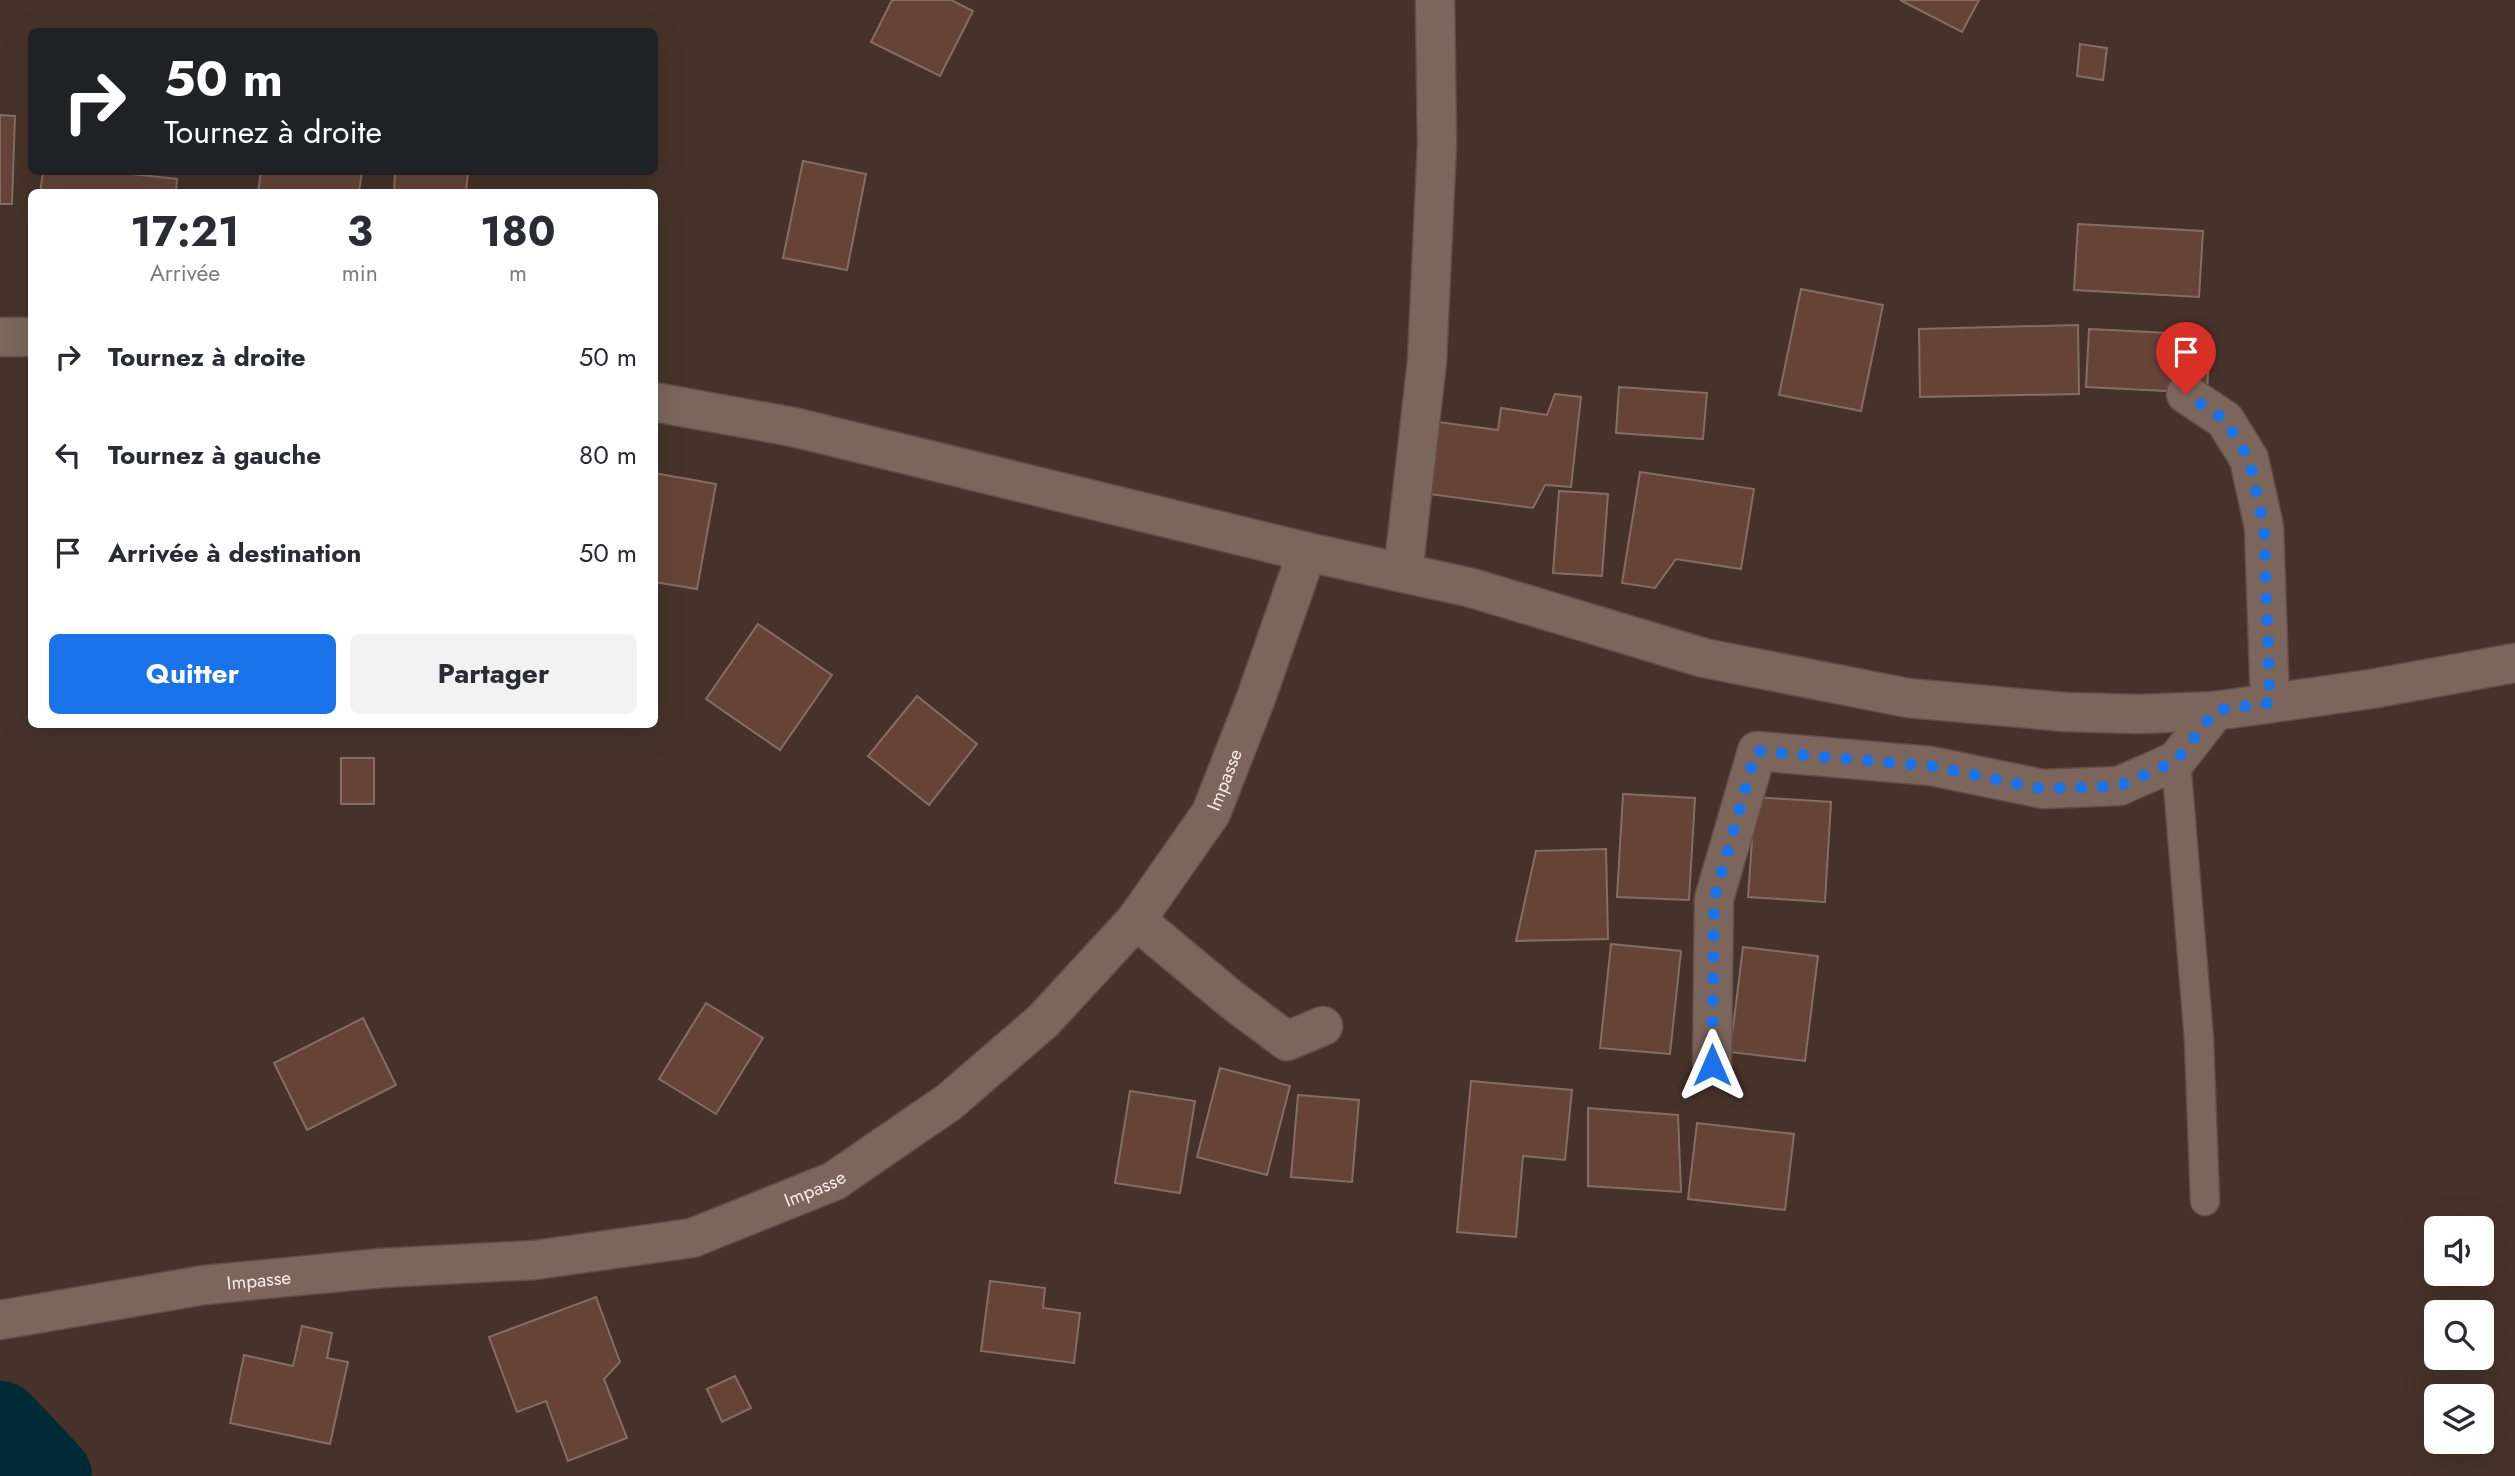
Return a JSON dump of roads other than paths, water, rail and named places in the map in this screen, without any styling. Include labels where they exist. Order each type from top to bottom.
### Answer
[{"type":"street","points":[[1403,573],[1427,361],[1437,144],[1436,0]]},
{"type":"street","points":[[0,337],[28,337]]},
{"type":"street","points":[[2186,394],[2225,420],[2249,459],[2264,527],[2270,703]]},
{"type":"street","points":[[658,403],[793,427],[1307,552],[1472,588],[1704,658],[1908,698],[2064,712],[2216,710],[2371,689],[2515,663]]},
{"type":"street","name":"Impasse","points":[[0,1320],[204,1286],[382,1268],[535,1260],[692,1238],[834,1181],[949,1102],[1043,1021],[1136,920],[1211,813],[1256,698],[1307,552]]},
{"type":"street","points":[[1712,1065],[1714,899],[1756,751],[1931,766],[2043,789],[2119,786],[2176,761],[2216,710]]},
{"type":"street","points":[[1136,920],[1232,1000],[1287,1041],[1323,1026]]},
{"type":"lane","points":[[2176,761],[2199,1040],[2204,1201]]},
{"type":"waterway","points":[[0,1423],[50,1476]]}]
